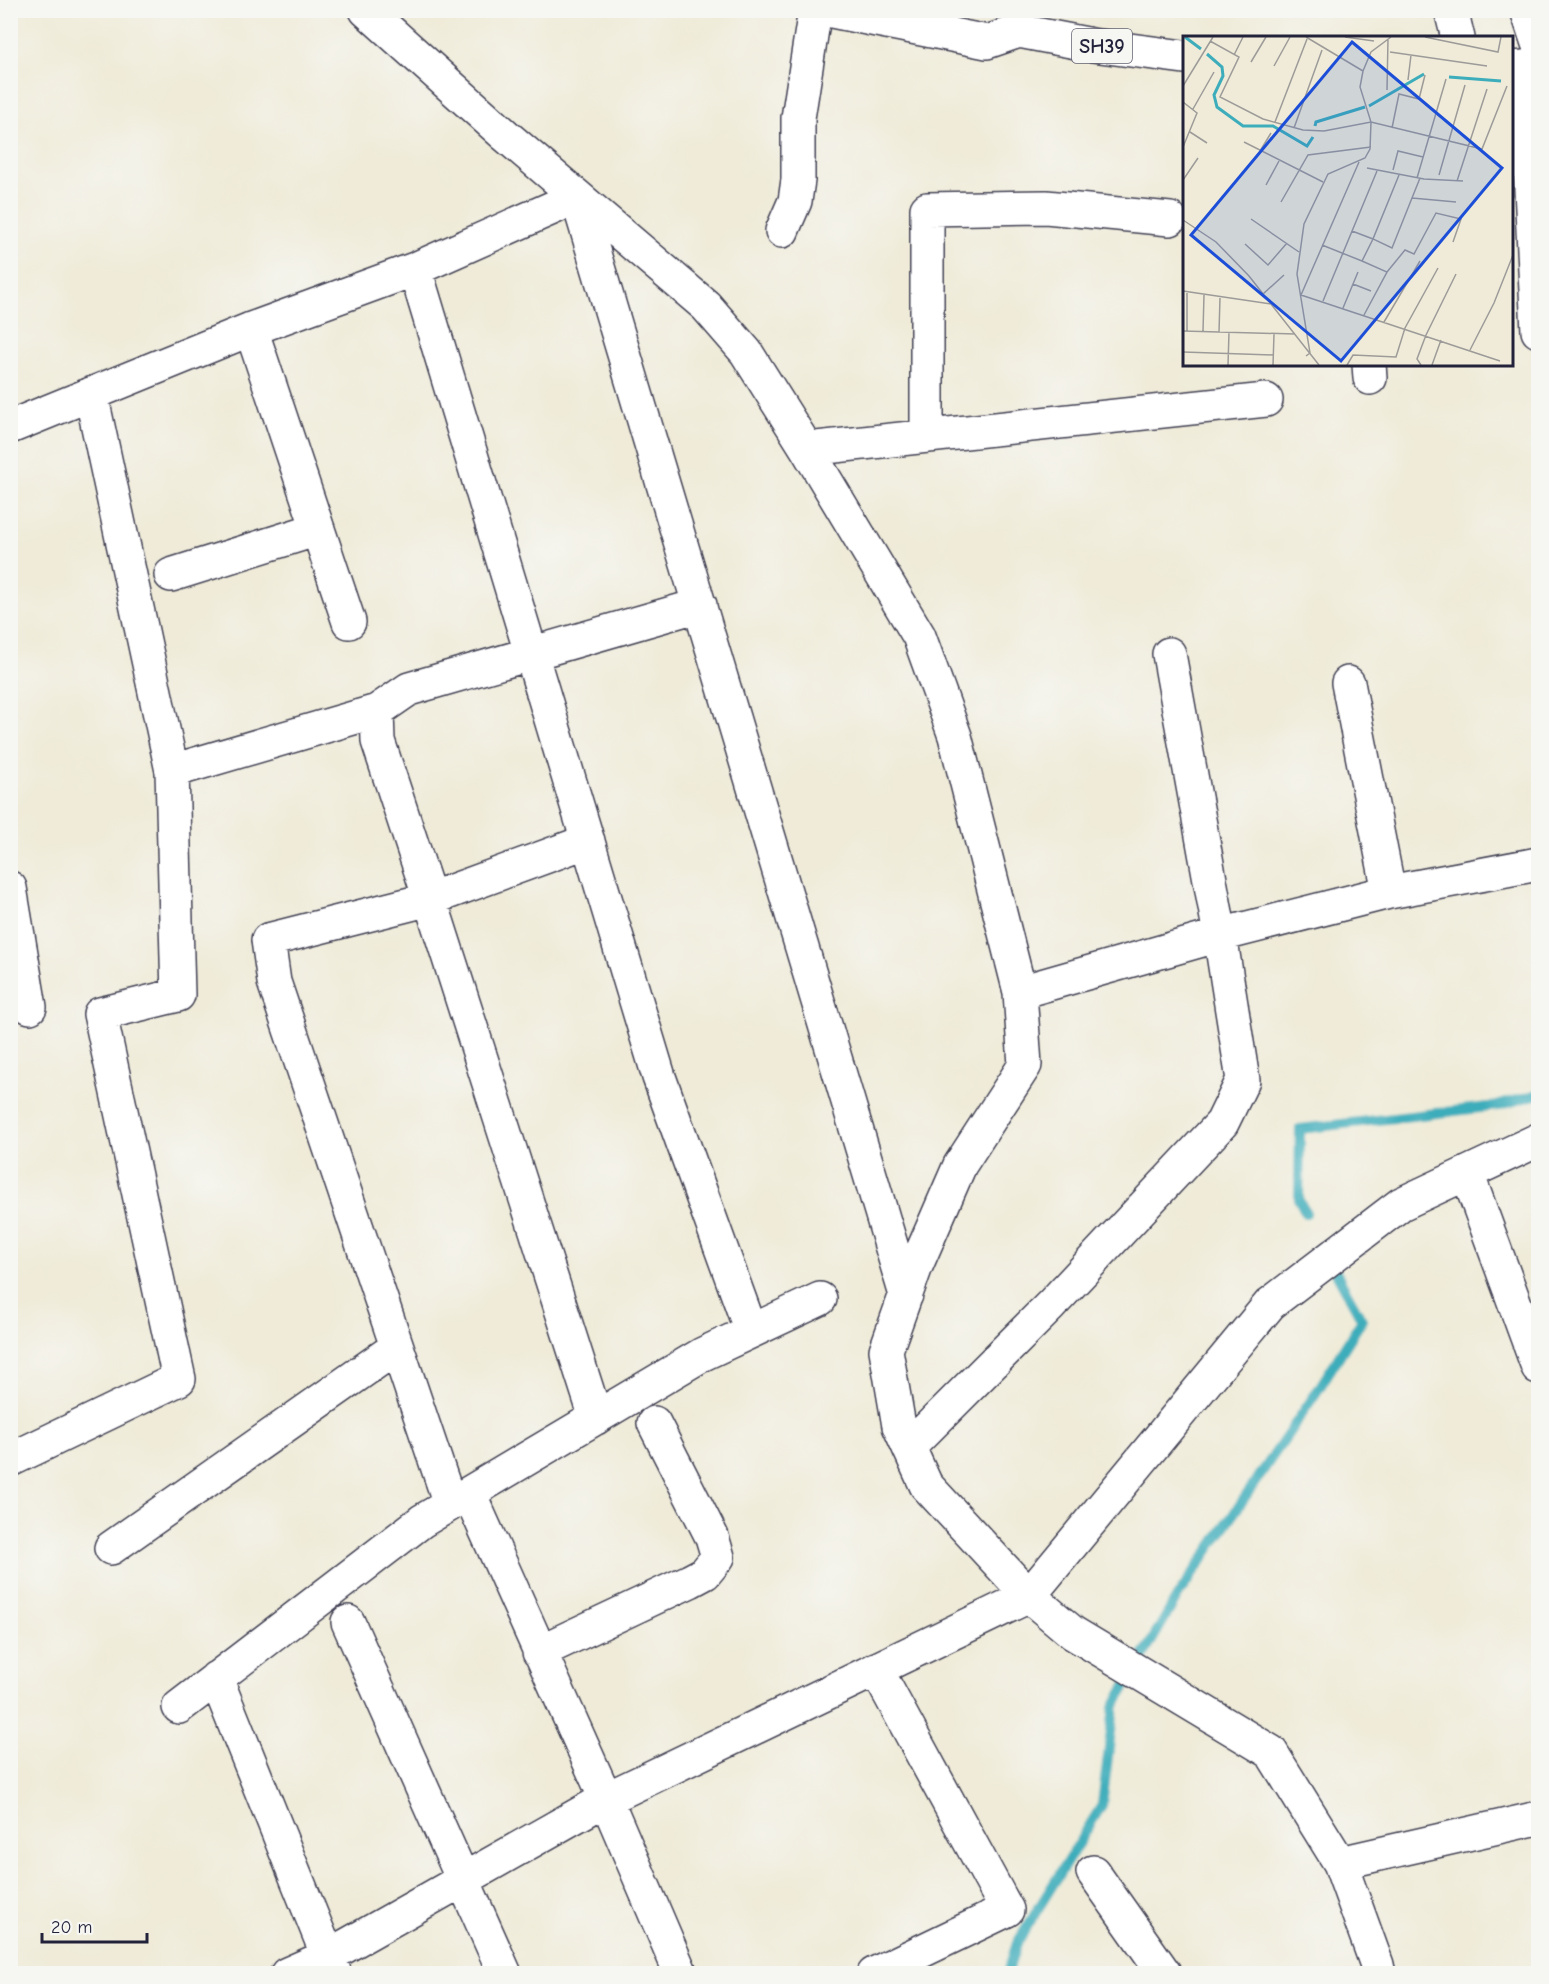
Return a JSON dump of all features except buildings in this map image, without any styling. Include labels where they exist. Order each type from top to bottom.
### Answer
[{"type":"street","points":[[366,10],[505,135],[706,306],[746,352],[919,636],[955,736],[1020,992],[1025,1065],[960,1165],[916,1266],[886,1350],[899,1426],[926,1485],[1029,1596],[1073,1633],[1271,1752],[1340,1863],[1379,1974]]},
{"type":"street","points":[[782,231],[795,201],[798,180],[798,118],[815,10]]},
{"type":"street","name":"SH39","points":[[827,10],[987,42],[1011,21],[1092,45],[1183,57]]},
{"type":"street","points":[[1450,10],[1457,36]]},
{"type":"street","points":[[1527,10],[1539,331]]},
{"type":"street","points":[[10,427],[252,329],[415,268],[577,197]]},
{"type":"street","points":[[577,197],[906,1295]]},
{"type":"street","points":[[927,436],[927,209],[1046,207],[1170,219]]},
{"type":"street","points":[[415,268],[659,1077],[751,1331]]},
{"type":"street","points":[[252,329],[349,622]]},
{"type":"street","points":[[10,1460],[179,1379],[100,1014],[178,995],[172,771],[91,394]]},
{"type":"street","points":[[807,449],[1266,400]]},
{"type":"street","points":[[171,575],[318,529]]},
{"type":"street","points":[[172,771],[377,711],[409,689],[700,605]]},
{"type":"street","points":[[909,1446],[1051,1305],[1222,1122],[1243,1080],[1220,935],[1169,654]]},
{"type":"street","points":[[1348,683],[1389,892]]},
{"type":"street","points":[[377,711],[378,741],[596,1418]]},
{"type":"street","points":[[588,841],[430,899],[268,940],[274,982],[397,1347],[459,1499],[540,1652],[681,1974]]},
{"type":"street","points":[[1020,992],[1220,935],[1389,892],[1539,864]]},
{"type":"street","points":[[10,888],[30,1007]]},
{"type":"street","points":[[287,1974],[331,1965],[462,1879],[606,1799],[1029,1596],[1270,1305],[1401,1204],[1539,1140]]},
{"type":"street","points":[[1467,1173],[1539,1367]]},
{"type":"street","points":[[179,1707],[422,1521],[703,1354],[819,1299]]},
{"type":"street","points":[[111,1548],[397,1347]]},
{"type":"street","points":[[540,1652],[705,1573],[718,1557],[712,1537],[654,1423]]},
{"type":"street","points":[[348,1622],[505,1974]]},
{"type":"street","points":[[874,1974],[1007,1910],[876,1669]]},
{"type":"street","points":[[216,1678],[331,1965]]},
{"type":"street","points":[[1340,1863],[1539,1818]]},
{"type":"street","points":[[1093,1872],[1165,1974]]},
{"type":"waterway","points":[[1306,1213],[1299,1200],[1300,1129],[1497,1106],[1538,1094]]},
{"type":"waterway","points":[[1007,1974],[1017,1943],[1102,1805],[1114,1707],[1177,1597],[1316,1393],[1362,1320],[1332,1265]]}]
